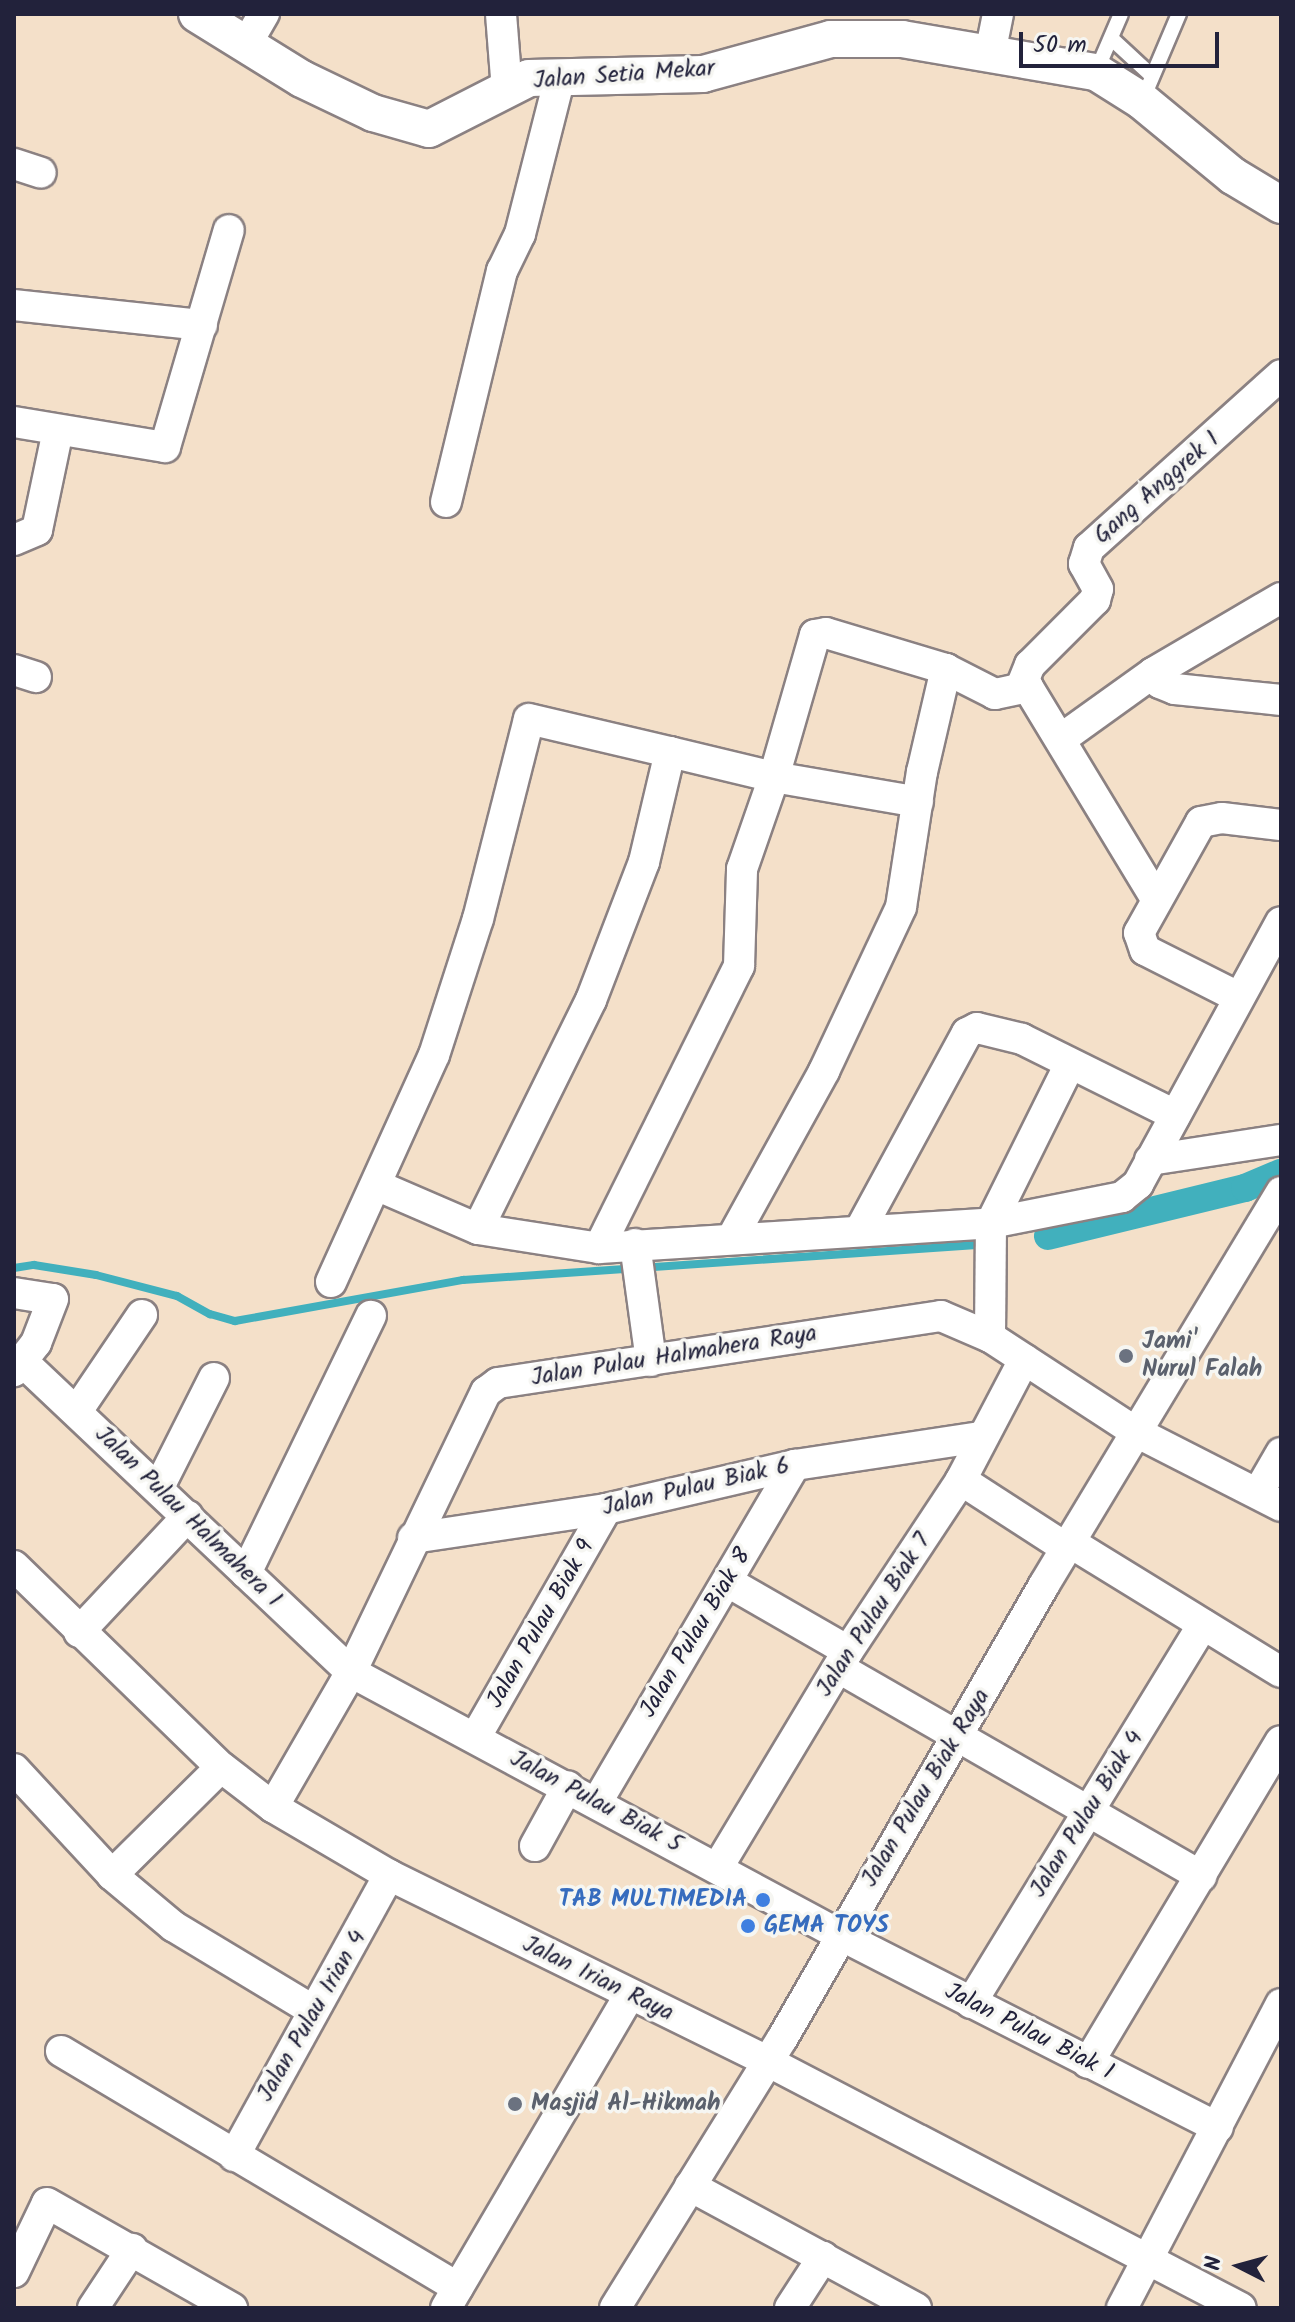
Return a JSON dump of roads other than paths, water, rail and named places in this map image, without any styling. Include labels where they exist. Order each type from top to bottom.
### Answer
[{"type":"street","name":"Jalan Setia Mekar","points":[[197,14],[256,29],[302,79],[373,113],[429,129],[529,78],[703,74],[831,32],[902,39],[1096,72],[1147,89],[1233,176],[1281,205]]},
{"type":"street","points":[[501,14],[507,90]]},
{"type":"street","points":[[990,54],[998,14]]},
{"type":"street","points":[[446,502],[502,271],[520,234],[560,77]]},
{"type":"street","points":[[14,422],[165,447],[229,230]]},
{"type":"street","points":[[14,305],[202,325]]},
{"type":"street","name":"Gang Anggrek 1","points":[[1021,687],[1030,665],[1095,600],[1098,589],[1084,564],[1089,548],[1281,375]]},
{"type":"street","points":[[14,540],[37,530],[58,430]]},
{"type":"street","points":[[1061,739],[1153,673],[1281,598]]},
{"type":"street","points":[[599,1248],[739,966],[742,869],[774,777],[815,635],[826,633],[946,669],[995,694],[1021,687],[1031,690],[1155,897]]},
{"type":"street","points":[[732,1238],[824,1071],[901,907],[918,802],[946,669]]},
{"type":"street","points":[[1153,673],[1175,689],[1281,700]]},
{"type":"street","points":[[331,1282],[434,1055],[468,949],[529,719],[774,777],[918,802]]},
{"type":"street","points":[[478,1229],[591,1000],[644,862],[670,752]]},
{"type":"street","points":[[1238,997],[1145,950],[1139,933],[1155,897],[1201,822],[1222,818],[1281,825]]},
{"type":"street","points":[[376,1185],[478,1229],[599,1248],[637,1262],[732,1238],[860,1230],[991,1228],[1127,1195],[1150,1160],[1281,922]]},
{"type":"street","points":[[860,1230],[967,1033],[992,1028],[1175,1115]]},
{"type":"street","points":[[990,1337],[991,1228],[1070,1064]]},
{"type":"street","points":[[1150,1160],[1281,1140]]},
{"type":"street","name":"Jalan Pulau Biak Raya","points":[[615,2308],[767,2061],[1136,1432],[1280,1194]]},
{"type":"street","points":[[637,1262],[651,1361]]},
{"type":"street","points":[[14,1293],[53,1299],[19,1367]]},
{"type":"street","points":[[77,1411],[142,1315]]},
{"type":"street","name":"Jalan Pulau Halmahera Raya","points":[[273,1807],[351,1672],[413,1538],[494,1385],[927,1315],[955,1320],[990,1337],[1136,1432],[1270,1499]]},
{"type":"street","points":[[246,1573],[371,1316]]},
{"type":"street","name":"Jalan Pulau Biak 7","points":[[718,1867],[844,1660],[961,1480],[980,1437],[1024,1360]]},
{"type":"street","name":"Jalan Pulau Halmahera 1","points":[[19,1367],[77,1411],[351,1672]]},
{"type":"street","points":[[159,1487],[214,1378]]},
{"type":"street","name":"Jalan Pulau Biak 6","points":[[413,1538],[606,1509],[795,1465],[980,1437]]},
{"type":"street","points":[[1270,1499],[1281,1453]]},
{"type":"street","name":"Jalan Pulau Biak 8","points":[[597,1802],[795,1465]]},
{"type":"street","points":[[961,1480],[1281,1672]]},
{"type":"street","name":"Jalan Pulau Biak 9","points":[[475,1738],[606,1509]]},
{"type":"street","points":[[79,1632],[188,1516]]},
{"type":"street","name":"Jalan Irian Raya","points":[[14,1566],[221,1767],[273,1807],[389,1875],[767,2061],[1241,2308]]},
{"type":"street","points":[[728,1582],[958,1737],[1201,1876]]},
{"type":"street","name":"Jalan Pulau Biak 4","points":[[971,2003],[1203,1624]]},
{"type":"street","name":"Jalan Pulau Biak 5","points":[[351,1672],[840,1935]]},
{"type":"street","points":[[1088,2063],[1281,1741]]},
{"type":"street","points":[[112,1875],[221,1767]]},
{"type":"street","points":[[14,1769],[112,1875],[173,1926],[312,2010]]},
{"type":"street","points":[[535,1846],[568,1786]]},
{"type":"street","name":"Jalan Pulau Irian 4","points":[[234,2156],[389,1875]]},
{"type":"street","name":"Jalan Pulau Biak 1","points":[[840,1935],[1218,2128]]},
{"type":"street","points":[[61,2051],[234,2156],[452,2298],[630,1995]]},
{"type":"street","points":[[1122,2308],[1278,2015]]},
{"type":"street","points":[[690,2186],[916,2308]]},
{"type":"street","points":[[14,2272],[47,2203],[232,2308]]},
{"type":"street","points":[[93,2308],[132,2249]]},
{"type":"street","points":[[790,2308],[823,2257]]},
{"type":"lane","points":[[1096,72],[1121,14]]},
{"type":"lane","points":[[1147,89],[1179,14]]},
{"type":"lane","points":[[1112,39],[1147,89]]},
{"type":"waterway","points":[[1048,1236],[1245,1188],[1280,1173]]},
{"type":"waterway","points":[[14,1268],[34,1265],[96,1275],[177,1296],[210,1314],[235,1321],[463,1280],[977,1245]]},
{"type":"place","name":"Jami' Nurul Falah","points":[[1126,1356]]},
{"type":"place","name":"TAB MULTIMEDIA","points":[[763,1900]]},
{"type":"place","name":"GEMA TOYS","points":[[748,1926]]},
{"type":"place","name":"Masjid Al-Hikmah","points":[[515,2104]]}]
